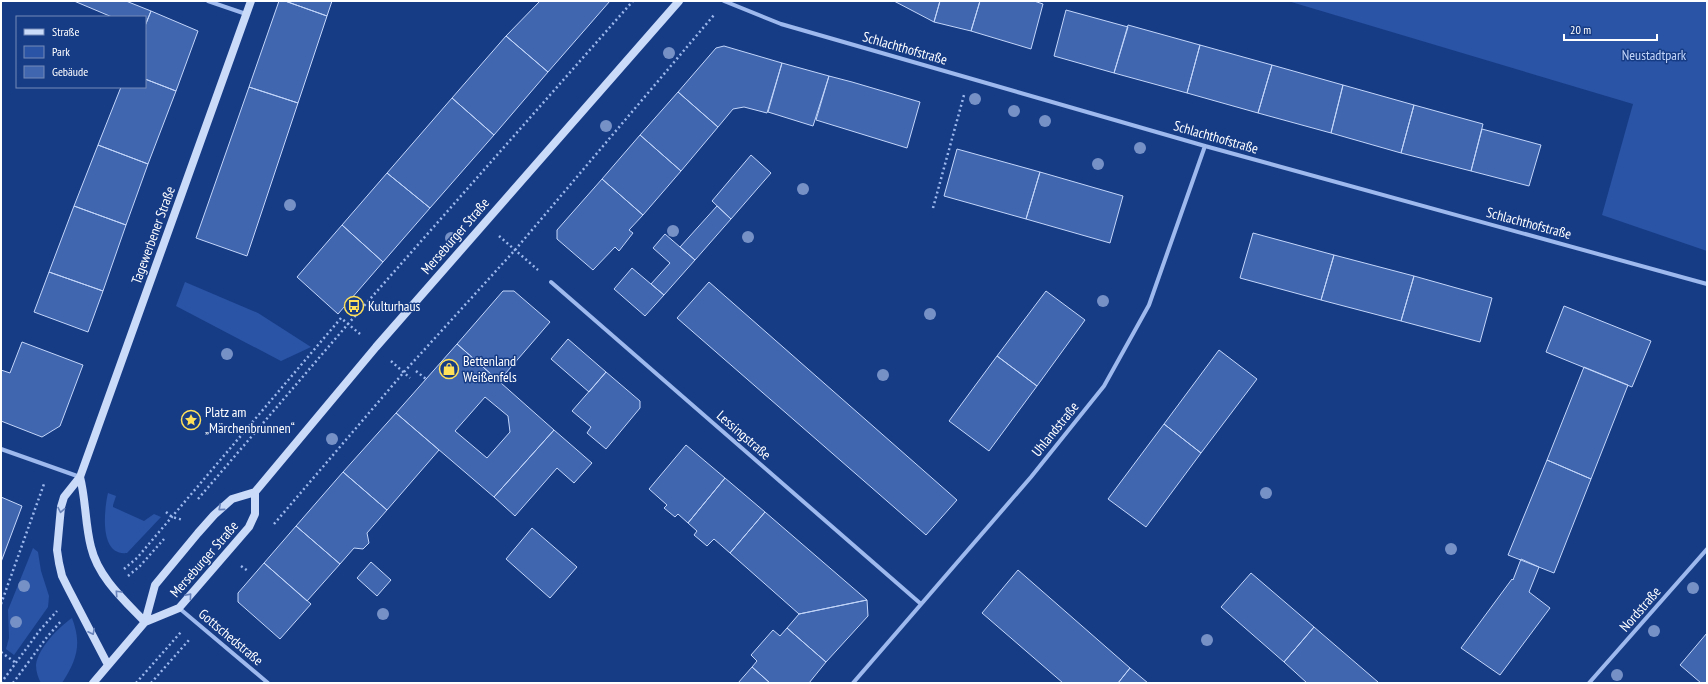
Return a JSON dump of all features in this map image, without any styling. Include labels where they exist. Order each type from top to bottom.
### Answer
[{"type":"main road","name":"Tagewerbener Straße","points":[[80,477],[251,1]]},
{"type":"main road","name":"Merseburger Straße","points":[[93,683],[144,622],[155,585],[198,533],[232,498],[255,492],[376,347],[679,1]]},
{"type":"main road","points":[[80,477],[94,558],[106,579],[144,622]]},
{"type":"main road","points":[[80,477],[64,497],[61,507],[57,550],[62,576],[108,665]]},
{"type":"main road","name":"Merseburger Straße","points":[[144,622],[179,608],[249,527],[255,514],[255,492]]},
{"type":"street","points":[[208,1],[246,14]]},
{"type":"street","name":"Schlachthofstraße","points":[[724,1],[781,24],[968,78],[1205,146],[1707,284]]},
{"type":"street","name":"Uhlandstraße","points":[[853,683],[1031,477],[1104,386],[1149,305],[1205,146]]},
{"type":"street","name":"Lessingstraße","points":[[551,282],[921,604]]},
{"type":"street","points":[[1,449],[80,477]]},
{"type":"street","name":"Nordstraße","points":[[1589,683],[1707,549]]},
{"type":"street","name":"Gottschedstraße","points":[[179,608],[268,683]]},
{"type":"path","points":[[197,501],[348,324],[633,1]]},
{"type":"path","points":[[270,529],[404,372],[515,250],[724,1]]},
{"type":"path","points":[[933,208],[968,78]]},
{"type":"path","points":[[484,222],[551,282]]},
{"type":"path","points":[[106,579],[129,565],[172,517],[341,318],[410,378]]},
{"type":"path","points":[[416,371],[426,379]]},
{"type":"path","points":[[1,604],[51,467]]},
{"type":"path","points":[[166,512],[172,517],[181,519],[186,523]]},
{"type":"path","points":[[177,524],[187,513]]},
{"type":"path","points":[[112,586],[140,566],[165,537]]},
{"type":"path","points":[[240,565],[245,559]]},
{"type":"path","points":[[1,683],[50,618],[59,609],[74,600]]},
{"type":"path","points":[[13,683],[55,627],[68,615],[79,608]]},
{"type":"path","points":[[136,683],[193,619]]},
{"type":"path","points":[[151,683],[201,626]]},
{"type":"path","points":[[1,652],[16,663]]},
{"type":"green space","name":"Neustadtpark","points":[[1288,1],[1707,1],[1707,251],[1602,215],[1633,104]]},
{"type":"green space","points":[[185,282],[258,313],[311,347],[281,361],[176,306]]},
{"type":"green space","points":[[108,493],[116,496],[113,507],[144,521],[154,514],[161,517],[127,553],[118,552],[112,547],[108,540],[105,510]]},
{"type":"green space","points":[[33,548],[38,552],[41,571],[49,596],[48,607],[14,655],[6,649],[9,638],[8,610]]},
{"type":"green space","points":[[72,618],[77,636],[77,644],[71,667],[62,683],[41,683],[36,670],[38,658],[45,645],[55,632]]},
{"type":"building","points":[[74,1],[126,1],[151,11],[146,24],[146,16],[110,16]]},
{"type":"building","points":[[279,1],[285,1],[327,16],[298,103],[249,87]]},
{"type":"building","points":[[285,1],[332,1],[327,16]]},
{"type":"building","points":[[540,1],[610,1],[548,72],[506,36]]},
{"type":"building","points":[[894,1],[940,1],[934,22]]},
{"type":"building","points":[[940,1],[980,1],[971,31],[934,22]]},
{"type":"building","points":[[980,1],[1034,1],[1043,4],[1031,49],[971,31]]},
{"type":"building","points":[[1066,10],[1128,27],[1114,73],[1054,56]]},
{"type":"building","points":[[151,11],[198,31],[176,91],[146,79],[146,24]]},
{"type":"building","points":[[1128,25],[1200,45],[1187,93],[1114,73]]},
{"type":"building","points":[[506,36],[548,72],[494,135],[452,98]]},
{"type":"building","points":[[1200,45],[1272,65],[1258,113],[1187,93]]},
{"type":"building","points":[[724,46],[782,63],[767,113],[744,107],[733,109],[718,127],[678,92],[716,48]]},
{"type":"building","points":[[782,63],[829,76],[813,126],[768,112]]},
{"type":"building","points":[[1272,65],[1343,85],[1331,133],[1258,113]]},
{"type":"building","points":[[829,76],[920,102],[907,148],[816,120]]},
{"type":"building","points":[[146,79],[176,91],[148,164],[98,145],[121,88],[146,88]]},
{"type":"building","points":[[1343,85],[1414,105],[1401,153],[1331,133]]},
{"type":"building","points":[[249,87],[298,103],[247,256],[196,238]]},
{"type":"building","points":[[678,92],[718,127],[681,171],[640,135]]},
{"type":"building","points":[[452,98],[494,135],[430,208],[387,173]]},
{"type":"building","points":[[1414,105],[1483,124],[1471,171],[1401,153]]},
{"type":"building","points":[[1482,129],[1541,145],[1529,186],[1471,171]]},
{"type":"building","points":[[640,135],[681,171],[643,215],[602,179]]},
{"type":"building","points":[[98,145],[148,164],[126,225],[74,206]]},
{"type":"building","points":[[957,149],[1040,172],[1026,219],[944,196]]},
{"type":"building","points":[[751,155],[771,173],[731,219],[712,201]]},
{"type":"building","points":[[1040,172],[1123,196],[1110,243],[1026,219]]},
{"type":"building","points":[[387,173],[430,208],[383,262],[342,225]]},
{"type":"building","points":[[602,179],[643,215],[629,230],[633,233],[619,251],[615,247],[593,270],[557,239],[557,230]]},
{"type":"building","points":[[74,206],[126,225],[103,291],[49,272]]},
{"type":"building","points":[[717,206],[731,219],[695,260],[680,247]]},
{"type":"building","points":[[342,225],[383,262],[338,314],[297,277]]},
{"type":"building","points":[[1253,233],[1334,255],[1321,300],[1240,278]]},
{"type":"building","points":[[665,234],[695,260],[664,295],[651,284],[670,263],[653,248]]},
{"type":"building","points":[[1334,255],[1414,276],[1401,321],[1321,300]]},
{"type":"building","points":[[632,268],[664,295],[645,316],[614,289]]},
{"type":"building","points":[[49,272],[103,291],[88,332],[34,312]]},
{"type":"building","points":[[1414,276],[1492,298],[1480,342],[1401,321]]},
{"type":"building","points":[[709,282],[957,500],[926,535],[677,318]]},
{"type":"building","points":[[503,291],[514,291],[550,322],[499,381],[457,344]]},
{"type":"building","points":[[1046,291],[1085,320],[1037,386],[997,356]]},
{"type":"building","points":[[1564,306],[1651,341],[1632,387],[1546,352]]},
{"type":"building","points":[[568,339],[606,372],[589,392],[551,359]]},
{"type":"building","points":[[22,342],[83,365],[60,426],[42,437],[1,421],[1,370],[10,373]]},
{"type":"building","points":[[457,344],[554,430],[494,497],[396,413]],"holes":[[[485,397],[508,416],[510,432],[487,458],[455,431]]]},
{"type":"building","points":[[1219,350],[1257,379],[1201,453],[1164,424]]},
{"type":"building","points":[[997,356],[1037,386],[989,451],[949,421]]},
{"type":"building","points":[[1584,367],[1628,385],[1591,479],[1547,460]]},
{"type":"building","points":[[606,372],[640,401],[640,408],[606,449],[587,433],[591,427],[572,411]]},
{"type":"building","points":[[396,413],[439,450],[387,510],[343,472]]},
{"type":"building","points":[[1164,424],[1201,453],[1146,527],[1108,499]]},
{"type":"building","points":[[554,430],[592,463],[574,483],[557,468],[515,516],[494,497]]},
{"type":"building","points":[[686,445],[725,478],[688,523],[678,514],[675,517],[664,508],[667,505],[649,489]]},
{"type":"building","points":[[1547,460],[1591,479],[1554,573],[1508,555]]},
{"type":"building","points":[[343,472],[387,510],[367,533],[369,543],[363,549],[354,548],[340,564],[296,526]]},
{"type":"building","points":[[725,478],[765,512],[730,553],[714,539],[707,546],[694,535],[697,531],[688,523]]},
{"type":"building","points":[[1,497],[22,506],[1,562]]},
{"type":"building","points":[[765,512],[867,600],[799,614],[730,553]]},
{"type":"building","points":[[296,526],[340,564],[307,601],[264,563]]},
{"type":"building","points":[[532,528],[577,567],[550,598],[506,559]]},
{"type":"building","points":[[1521,559],[1539,567],[1529,592],[1550,608],[1500,675],[1461,648],[1512,579],[1513,580]]},
{"type":"building","points":[[371,562],[391,580],[377,596],[357,578]]},
{"type":"building","points":[[264,563],[311,604],[280,639],[238,602],[238,593]]},
{"type":"building","points":[[1018,570],[1130,668],[1118,683],[1063,683],[982,613]]},
{"type":"building","points":[[1251,573],[1314,627],[1284,662],[1221,607]]},
{"type":"building","points":[[867,600],[868,616],[826,662],[787,628],[799,614]]},
{"type":"building","points":[[1314,627],[1378,682],[1307,683],[1284,662]]},
{"type":"building","points":[[787,628],[826,662],[809,683],[770,683],[752,667],[757,661],[751,655],[773,630],[780,636]]},
{"type":"building","points":[[1707,633],[1707,683],[1701,683],[1680,665]]},
{"type":"building","points":[[752,667],[770,683],[738,683]]},
{"type":"building","points":[[1130,668],[1148,683],[1118,683]]},
{"type":"place","name":"Kulturhaus","points":[[354,306]]},
{"type":"place","name":"Bettenland Weißenfels","points":[[449,369]]},
{"type":"place","name":"Platz am „Märchenbrunnen“","points":[[191,420]]}]
